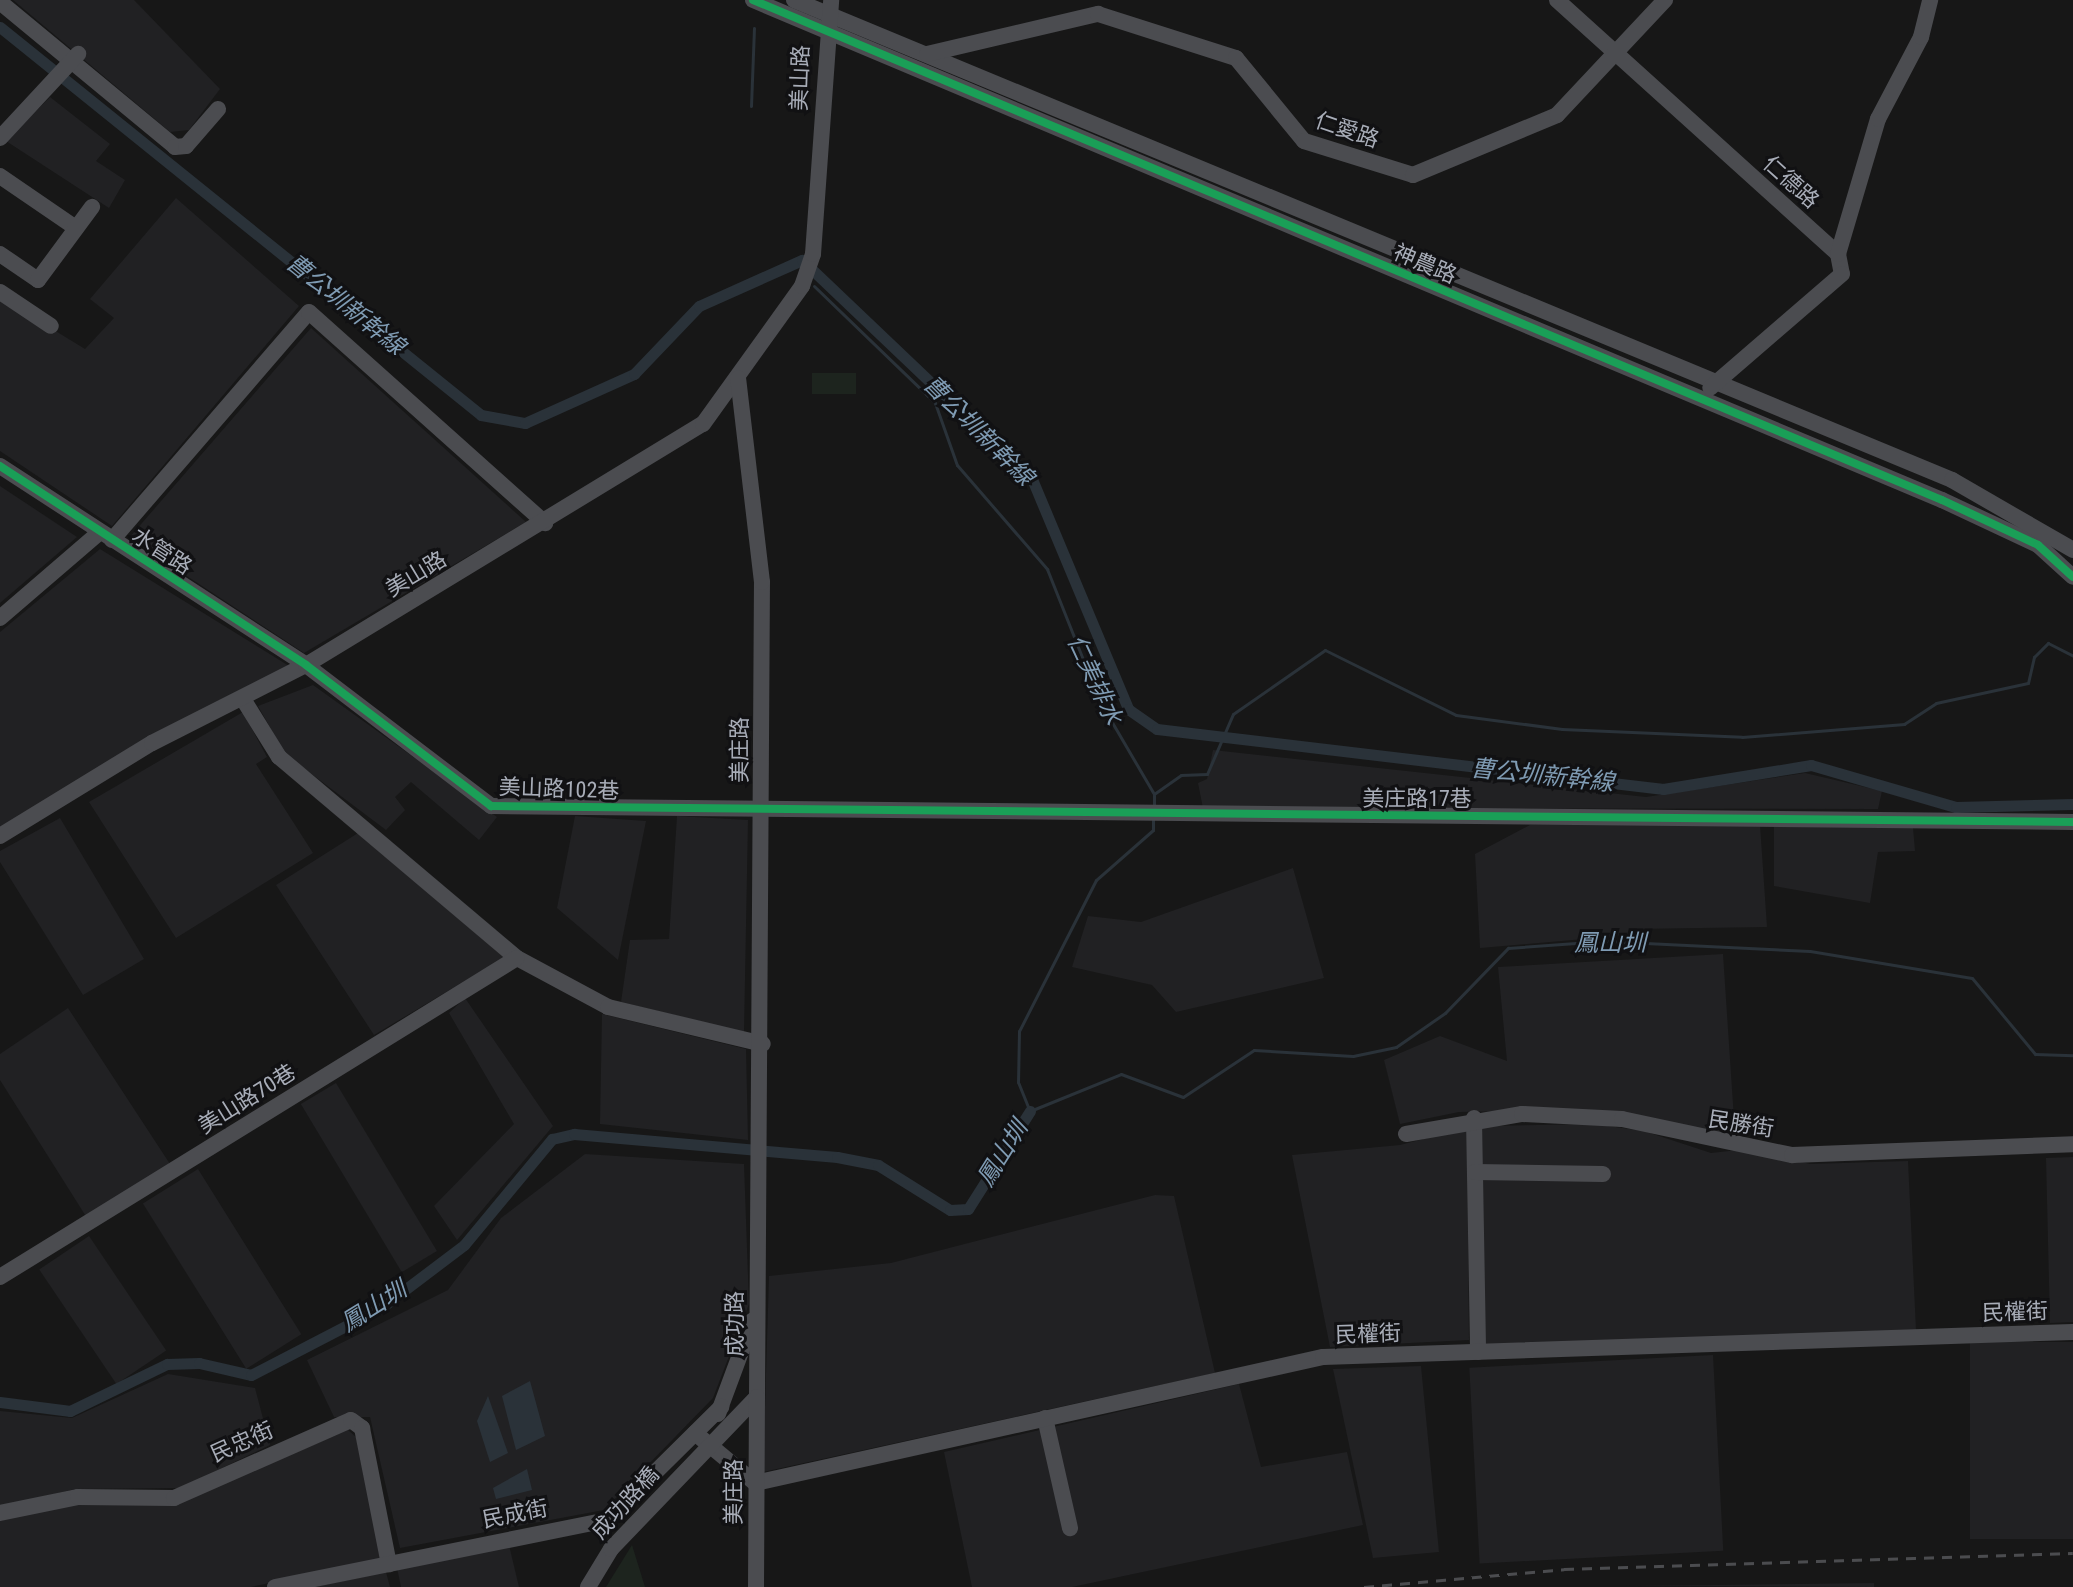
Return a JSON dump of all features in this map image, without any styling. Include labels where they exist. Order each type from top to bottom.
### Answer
[{"type":"street","name":"神農路","points":[[753,0],[824,31],[907,61],[2038,545],[2073,577]]},
{"type":"street","name":"神農路","points":[[794,0],[828,6],[929,53],[1952,480],[2073,550]]},
{"type":"street","name":"仁德路","points":[[1557,0],[1838,254]]},
{"type":"street","name":"仁愛路","points":[[907,61],[929,53],[1098,14],[1236,58],[1304,141],[1413,175],[1557,115],[1665,0]]},
{"type":"street","points":[[1697,399],[1842,274],[1838,254],[1878,119],[1921,37],[1930,0]]},
{"type":"street","points":[[0,2],[73,59],[175,147],[186,146],[218,109]]},
{"type":"street","name":"美山路","points":[[0,836],[152,743],[306,665],[675,445],[703,424],[802,286],[813,254],[824,31],[828,6]]},
{"type":"street","points":[[0,138],[73,59]]},
{"type":"street","points":[[0,176],[76,228]]},
{"type":"street","points":[[0,254],[38,280],[92,207]]},
{"type":"street","points":[[0,292],[51,326]]},
{"type":"street","points":[[0,618],[106,536],[309,312],[545,523]]},
{"type":"street","name":"美庄路","points":[[738,378],[762,582],[763,1044],[759,1172]]},
{"type":"street","name":"水管路","points":[[0,466],[306,665]]},
{"type":"street","name":"美山路102巷","points":[[306,665],[491,806],[762,813]]},
{"type":"street","points":[[243,699],[279,757],[517,958],[608,1007],[763,1044]]},
{"type":"street","name":"美庄路17巷","points":[[762,813],[2073,822]]},
{"type":"street","name":"美山路70巷","points":[[0,1277],[517,958]]},
{"type":"street","points":[[1474,1118],[1478,1352]]},
{"type":"street","name":"民勝街","points":[[1406,1134],[1474,1118],[1622,1119],[1792,1155],[2073,1144]]},
{"type":"street","name":"成功路","points":[[757,1397],[759,1172]]},
{"type":"street","points":[[1475,1172],[1603,1174]]},
{"type":"street","points":[[705,1449],[757,1311]]},
{"type":"street","name":"民權街","points":[[755,1483],[1323,1357],[2073,1332]]},
{"type":"street","points":[[705,1449],[757,1397]]},
{"type":"street","name":"美庄路","points":[[756,1587],[757,1397]]},
{"type":"street","name":"民成街","points":[[275,1587],[607,1520],[721,1407]]},
{"type":"street","points":[[1045,1418],[1070,1528]]},
{"type":"street","name":"民忠街","points":[[0,1513],[78,1497],[174,1498],[351,1420],[362,1428],[389,1564]]},
{"type":"street","points":[[695,1433],[705,1449],[755,1483]]},
{"type":"street","name":"成功路橋","points":[[588,1587],[611,1549],[705,1449]]},
{"type":"shaded area","points":[[13,0],[134,0],[220,89],[189,130],[170,132]]},
{"type":"shaded area","points":[[50,97],[110,144],[96,161],[125,180],[109,208],[6,141]]},
{"type":"shaded area","points":[[176,198],[299,306],[112,526],[0,451],[0,297],[85,349],[114,318],[90,299]]},
{"type":"shaded area","points":[[311,328],[526,522],[304,653],[129,538]]},
{"type":"shaded area","points":[[812,373],[856,373],[856,394],[812,394]]},
{"type":"shaded area","points":[[0,486],[77,537],[0,603]]},
{"type":"shaded area","points":[[100,549],[289,666],[0,829],[0,632]]},
{"type":"shaded area","points":[[313,685],[497,817],[479,840],[411,782],[395,797],[405,810],[386,830],[285,754],[258,706]]},
{"type":"shaded area","points":[[243,712],[267,757],[256,764],[313,853],[176,938],[89,802]]},
{"type":"shaded area","points":[[1213,750],[1646,797],[1805,773],[1882,791],[1878,809],[1203,808],[1198,783],[1207,779]]},
{"type":"shaded area","points":[[575,816],[646,821],[618,960],[557,908]]},
{"type":"shaded area","points":[[677,816],[748,820],[744,1032],[621,1002],[630,940],[669,939]]},
{"type":"shaded area","points":[[60,818],[144,959],[83,995],[0,862],[0,851]]},
{"type":"shaded area","points":[[1530,825],[1760,825],[1767,927],[1632,929],[1630,935],[1480,948],[1475,854]]},
{"type":"shaded area","points":[[1774,825],[1913,828],[1915,851],[1878,852],[1870,903],[1774,886]]},
{"type":"shaded area","points":[[358,833],[505,957],[374,1035],[276,885]]},
{"type":"shaded area","points":[[1293,868],[1324,978],[1176,1012],[1152,985],[1072,967],[1088,916],[1141,922]]},
{"type":"shaded area","points":[[1723,954],[1735,1134],[1718,1141],[1576,1110],[1459,1112],[1400,1124],[1384,1060],[1440,1036],[1507,1061],[1498,967]]},
{"type":"shaded area","points":[[465,998],[553,1126],[457,1240],[434,1206],[514,1124],[449,1013]]},
{"type":"shaded area","points":[[68,1008],[170,1164],[87,1218],[0,1080],[0,1054]]},
{"type":"shaded area","points":[[602,1014],[746,1049],[748,1140],[600,1124]]},
{"type":"shaded area","points":[[336,1083],[437,1251],[402,1272],[301,1104]]},
{"type":"shaded area","points":[[1594,1124],[1644,1131],[1711,1153],[1747,1149],[1810,1164],[1908,1161],[1916,1330],[1485,1345],[1482,1126]]},
{"type":"shaded area","points":[[1467,1128],[1469,1340],[1330,1347],[1292,1155],[1400,1145]]},
{"type":"shaded area","points":[[585,1154],[744,1164],[749,1304],[713,1398],[604,1510],[400,1548],[370,1417],[334,1417],[307,1360],[448,1290],[501,1218]]},
{"type":"shaded area","points":[[2073,1157],[2073,1322],[2050,1323],[2046,1158]]},
{"type":"shaded area","points":[[198,1169],[301,1334],[246,1369],[143,1203]]},
{"type":"shaded area","points":[[1155,1195],[1174,1196],[1215,1373],[763,1472],[769,1276],[891,1263]]},
{"type":"shaded area","points":[[89,1236],[166,1350],[116,1384],[39,1270]]},
{"type":"shaded area","points":[[1970,1342],[2073,1342],[2073,1539],[1970,1539]]},
{"type":"shaded area","points":[[1713,1355],[1723,1551],[1480,1564],[1469,1368]]},
{"type":"shaded area","points":[[1421,1366],[1439,1552],[1373,1558],[1333,1369]]},
{"type":"shaded area","points":[[168,1374],[255,1388],[270,1445],[180,1488],[75,1489],[0,1507],[0,1411],[72,1418]]},
{"type":"shaded area","points":[[530,1381],[545,1436],[516,1450],[502,1396]]},
{"type":"shaded area","points":[[1239,1384],[1261,1467],[1347,1452],[1363,1525],[1072,1587],[972,1587],[944,1452]]},
{"type":"shaded area","points":[[488,1396],[508,1453],[490,1462],[477,1421]]},
{"type":"shaded area","points":[[348,1430],[356,1437],[381,1559],[251,1587],[0,1587],[0,1520],[81,1503],[179,1503]]},
{"type":"shaded area","points":[[527,1469],[532,1490],[496,1499],[493,1488]]},
{"type":"shaded area","points":[[509,1545],[519,1587],[401,1587],[397,1568]]},
{"type":"shaded area","points":[[632,1545],[645,1587],[606,1587]]},
{"type":"shaded area","points":[[386,1572],[390,1587],[315,1587]]},
{"type":"shaded area","points":[[1874,1583],[1874,1587],[1625,1586]]},
{"type":"waterway","name":"曹公圳新幹線","points":[[0,27],[481,415],[525,423],[634,374],[699,306],[802,260],[1032,479],[1128,709],[1157,729],[1663,789],[1811,765],[1956,807],[2073,804]]},
{"type":"waterway","name":"仁美排水","points":[[751,106],[754,28]]},
{"type":"waterway","name":"仁美排水","points":[[814,286],[935,403],[957,465],[1047,569],[1099,700],[1154,794],[1154,809]]},
{"type":"waterway","points":[[1154,794],[1181,775],[1207,774],[1233,714],[1325,650],[1456,715],[1562,729],[1742,737],[1904,724],[1936,703],[2028,683],[2034,657],[2048,643],[2073,656]]},
{"type":"waterway","name":"鳳山圳","points":[[1153,820],[1153,830],[1096,880],[1019,1031],[1018,1082],[1030,1111],[1121,1074],[1183,1097],[1254,1050],[1353,1056],[1396,1047],[1445,1013],[1508,948],[1604,941],[1810,951],[1972,978],[2035,1054],[2073,1055]]},
{"type":"waterway","name":"鳳山圳","points":[[0,1402],[70,1411],[167,1364],[199,1363],[251,1375],[382,1307],[464,1245],[552,1139],[574,1134],[837,1157],[878,1165],[950,1210],[968,1209],[1030,1111]]},
{"type":"railway","points":[[1364,1587],[1564,1569],[2073,1553]]},
{"type":"cycle path","points":[[753,0],[1942,500],[2038,545],[2073,577]]},
{"type":"cycle path","points":[[0,466],[306,665],[491,806],[2073,822]]}]
